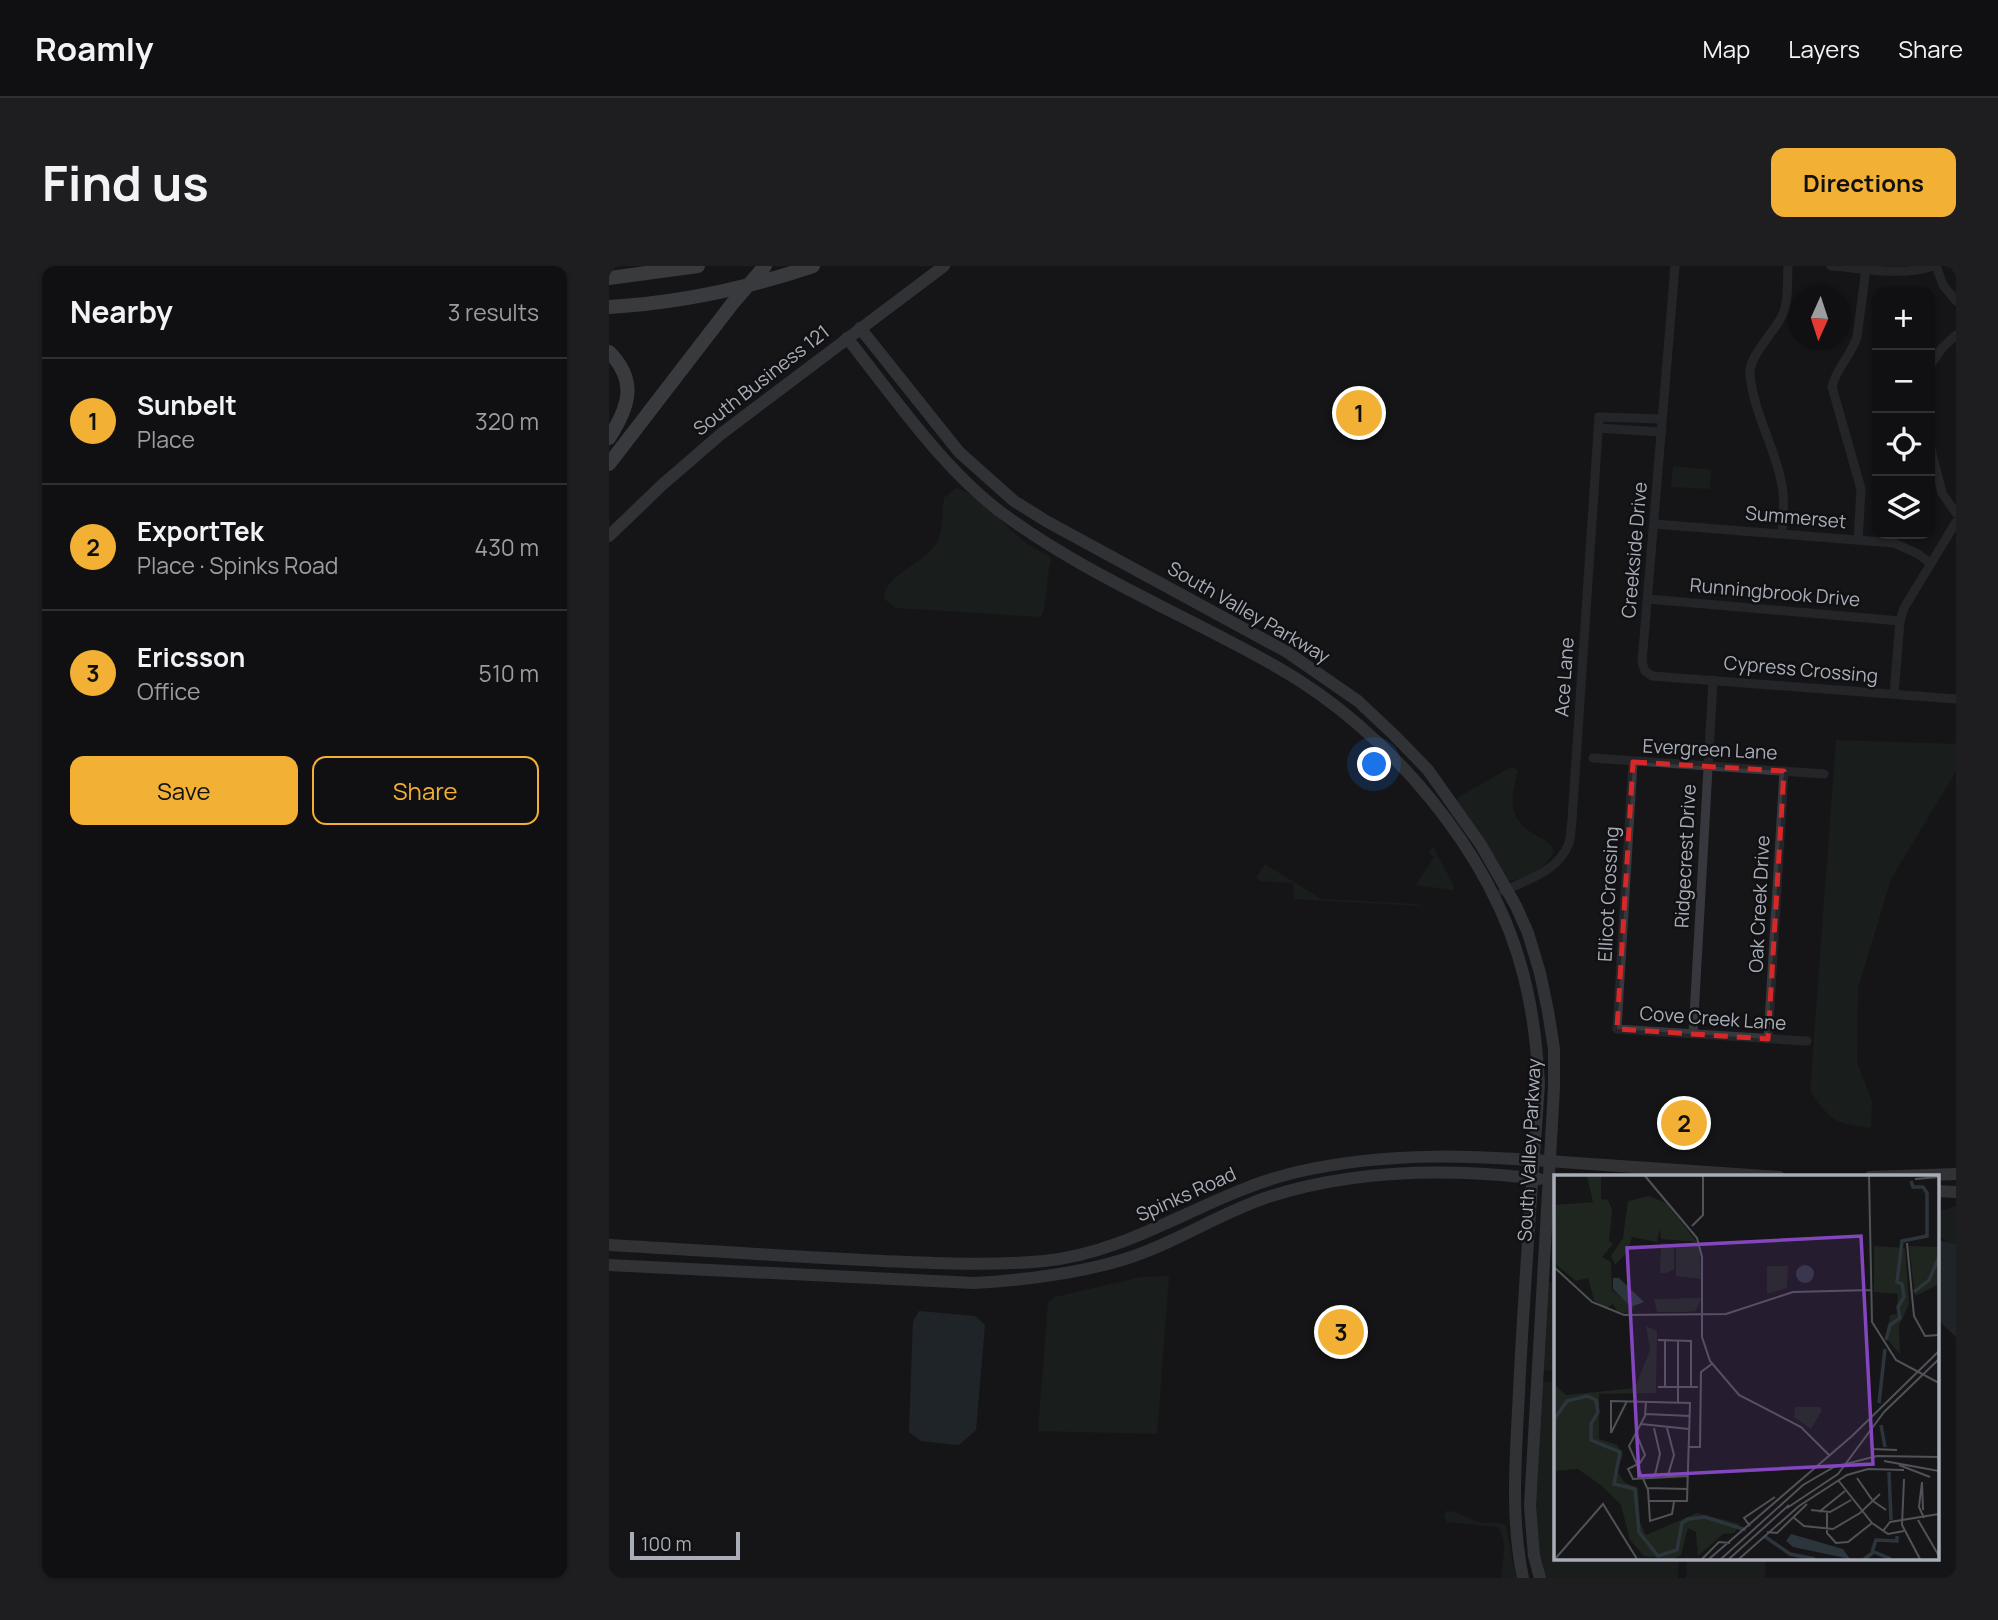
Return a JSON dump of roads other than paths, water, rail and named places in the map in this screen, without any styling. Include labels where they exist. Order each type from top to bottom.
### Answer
[{"type":"highway","points":[[609,278],[698,266]]},
{"type":"highway","points":[[609,464],[732,304],[765,266]]},
{"type":"highway","points":[[609,307],[672,300],[759,282],[813,266]]},
{"type":"highway","points":[[609,352],[619,363],[628,390],[623,417],[609,438]]},
{"type":"main road","name":"South Business 121","points":[[609,536],[702,449],[944,266]]},
{"type":"main road","name":"South Valley Parkway","points":[[860,328],[959,452],[1014,501],[1287,652],[1358,701],[1428,770],[1458,809],[1517,906],[1540,973],[1553,1049],[1554,1088],[1549,1161],[1552,1181],[1536,1374],[1530,1513],[1534,1556],[1540,1578]]},
{"type":"main road","name":"South Valley Parkway","points":[[847,338],[941,456],[969,486],[1002,513],[1063,555],[1277,667],[1324,696],[1372,737],[1426,792],[1468,850],[1502,918],[1524,977],[1534,1031],[1539,1083],[1514,1512],[1523,1578]]},
{"type":"main road","points":[[1063,555],[1074,536]]},
{"type":"main road","points":[[1372,737],[1382,724]]},
{"type":"main road","name":"Spinks Road","points":[[609,1245],[983,1264],[1047,1261],[1135,1238],[1249,1186],[1343,1163],[1417,1155],[1534,1160],[1738,1175]]},
{"type":"main road","name":"Spinks Road","points":[[609,1265],[974,1283],[1050,1275],[1125,1259],[1269,1197],[1361,1176],[1463,1173],[1552,1181]]},
{"type":"main road","points":[[1927,1175],[1956,1174]]},
{"type":"main road","points":[[1188,1213],[1196,1230]]},
{"type":"main road","points":[[1047,1261],[1050,1275]]},
{"type":"main road","points":[[1520,1373],[1536,1374]]},
{"type":"main road","points":[[1514,1512],[1530,1513]]},
{"type":"street","name":"Creekside Drive","points":[[1644,671],[1642,662],[1675,266]]},
{"type":"street","points":[[1782,533],[1782,483],[1761,424],[1750,374],[1753,361],[1783,316],[1788,266]]},
{"type":"street","points":[[1831,266],[1905,272],[1934,266],[1943,285],[1956,301]]},
{"type":"street","points":[[1858,540],[1861,489],[1832,387],[1836,374],[1854,347],[1857,337],[1866,268]]},
{"type":"street","points":[[1935,358],[1941,348],[1956,335]]},
{"type":"street","name":"Ace Lane","points":[[1491,895],[1534,878],[1554,865],[1569,843],[1599,417],[1662,419]]},
{"type":"street","points":[[1598,428],[1661,432]]},
{"type":"street","points":[[1935,464],[1942,493],[1956,513]]},
{"type":"street","points":[[1894,694],[1900,621],[1910,595],[1956,522]]},
{"type":"street","name":"Summerset","points":[[1654,524],[1894,543],[1930,563]]},
{"type":"street","name":"Runningbrook Drive","points":[[1648,599],[1900,621]]},
{"type":"street","name":"Cypress Crossing","points":[[1644,671],[1652,676],[1956,699]]},
{"type":"street","name":"Ridgecrest Drive","points":[[1693,1034],[1713,680]]},
{"type":"street","name":"Evergreen Lane","points":[[1593,758],[1824,774]]},
{"type":"street","name":"Ellicot Crossing","points":[[1617,1029],[1633,762]]},
{"type":"street","name":"Oak Creek Drive","points":[[1768,1039],[1784,771]]},
{"type":"street","name":"Cove Creek Lane","points":[[1617,1029],[1807,1041]]},
{"type":"place","name":"Sunbelt","points":[[1359,413]]},
{"type":"place","name":"ExportTek","points":[[1684,1123]]},
{"type":"place","name":"Ericsson","points":[[1341,1332]]}]
